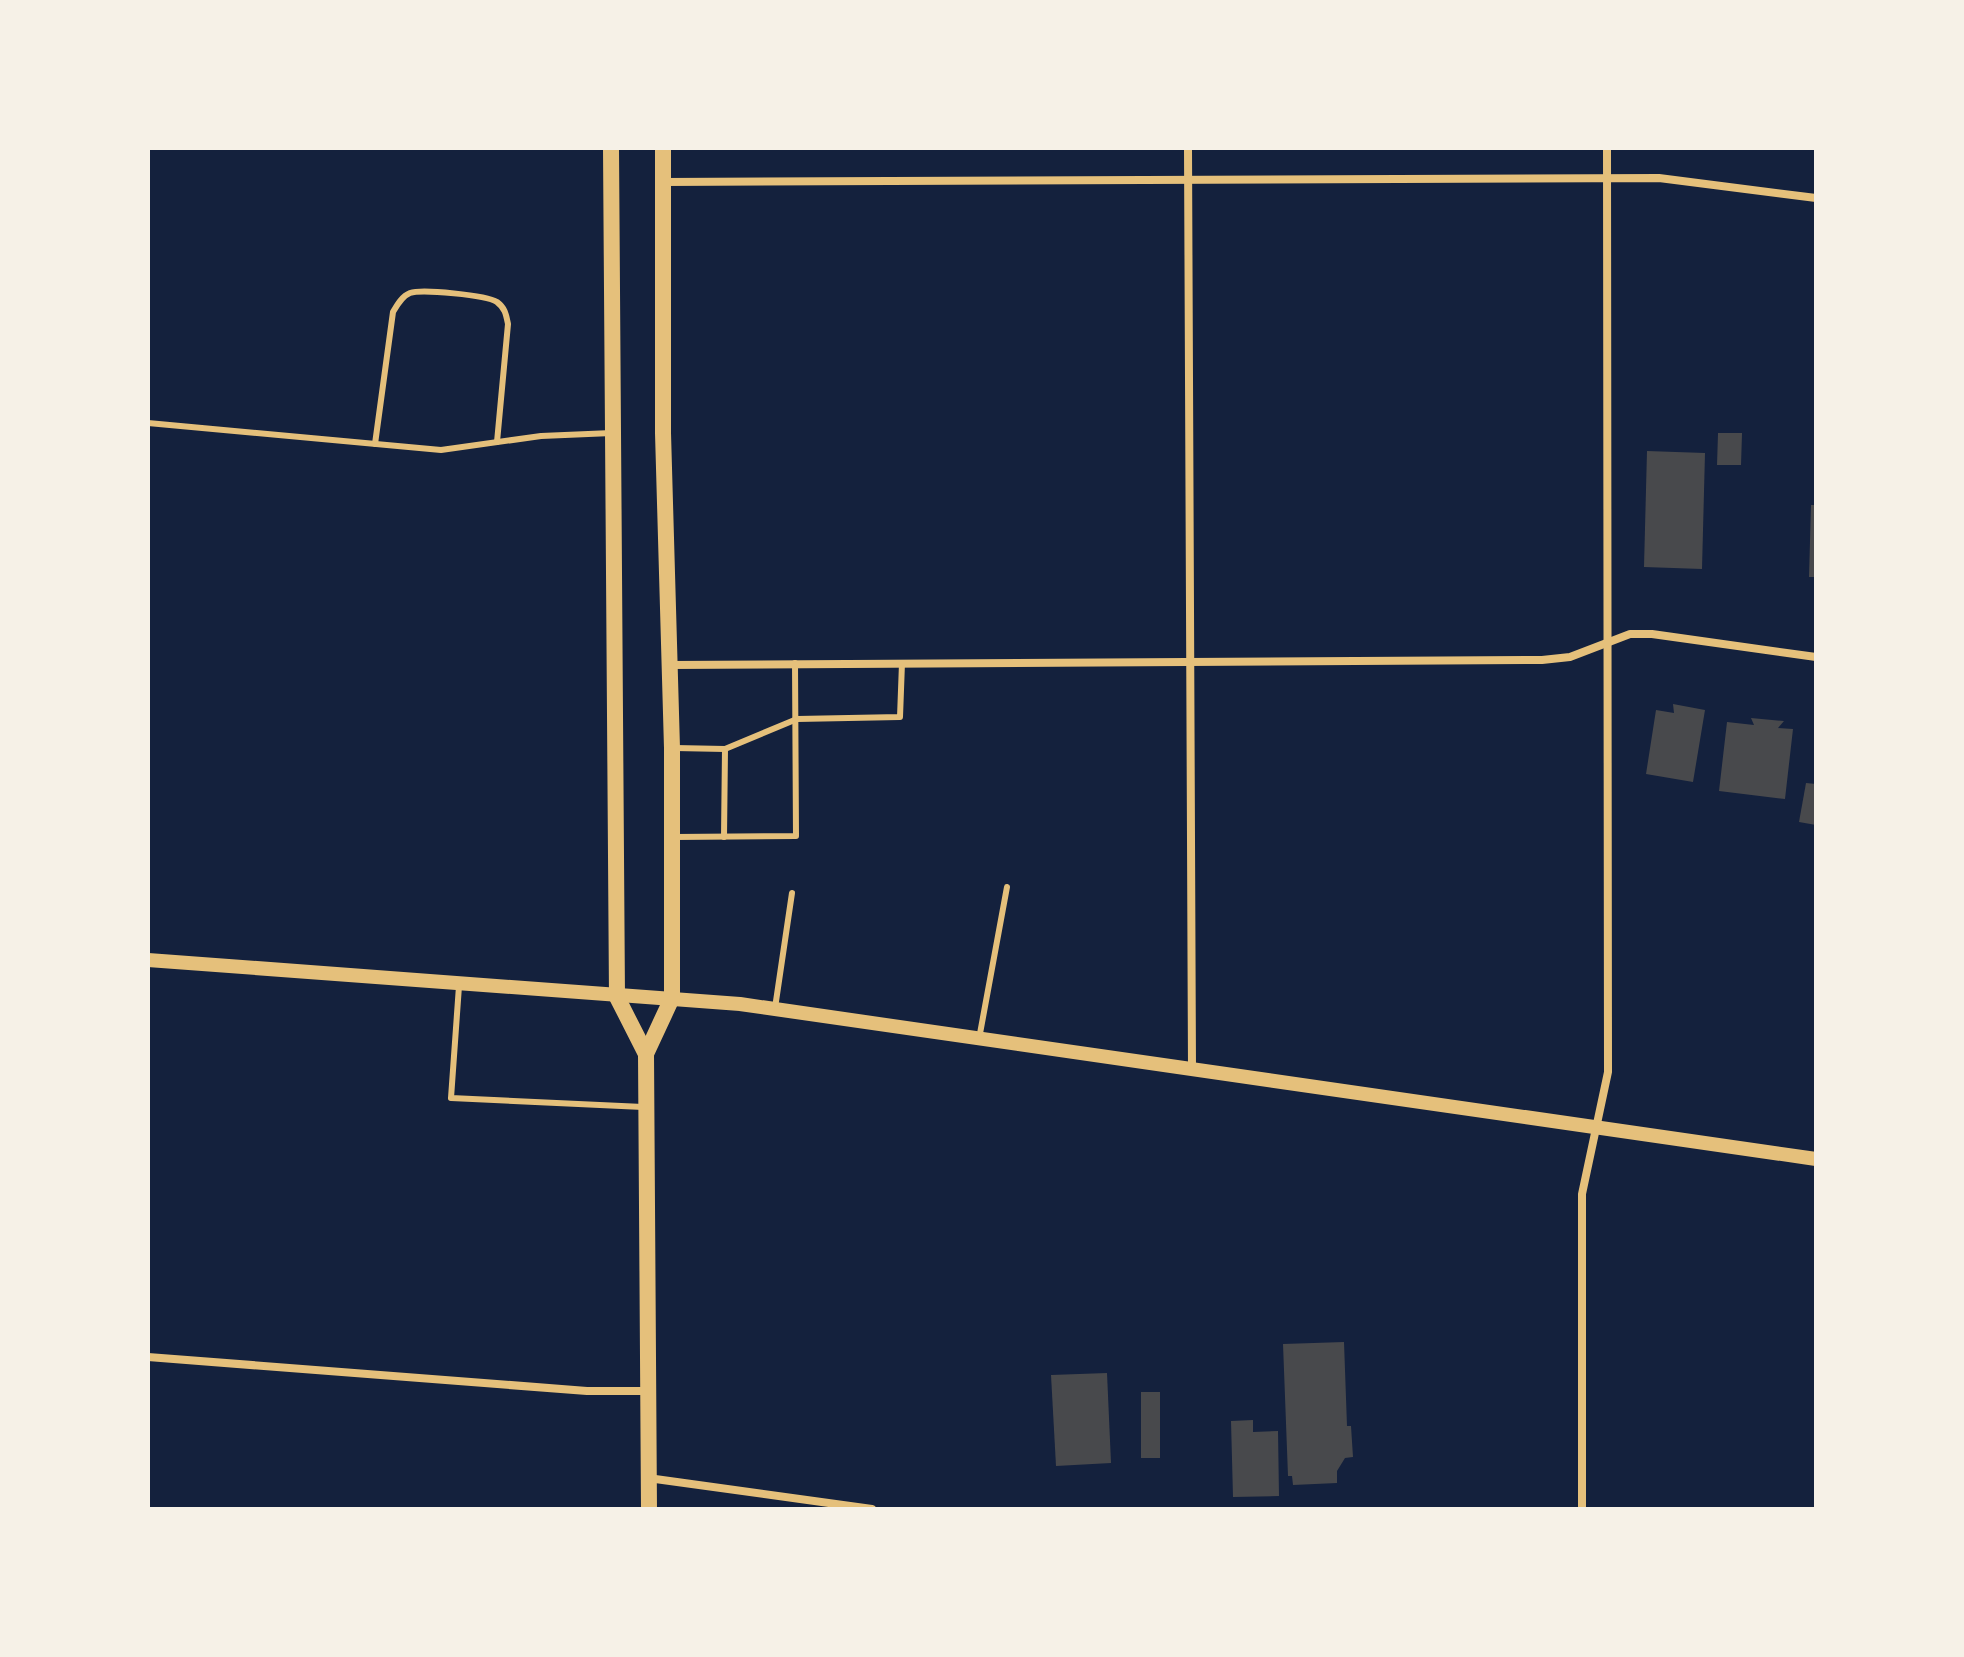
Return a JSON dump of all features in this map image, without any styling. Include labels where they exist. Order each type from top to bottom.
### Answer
[{"type":"main road","points":[[611,148],[617,997],[646,1054]]},
{"type":"main road","points":[[649,1509],[646,1054],[672,998],[671,665],[663,433],[663,148]]},
{"type":"street","points":[[1188,148],[1192,1070]]},
{"type":"street","points":[[1582,1509],[1582,1194],[1608,1072],[1607,148]]},
{"type":"street","points":[[664,182],[1607,177],[1659,178],[1816,198]]},
{"type":"street","points":[[671,665],[1542,660],[1570,657],[1630,634],[1652,634],[1816,657]]},
{"type":"street","points":[[148,960],[775,1008],[1816,1159]]},
{"type":"street","points":[[148,1357],[587,1391],[650,1391]]},
{"type":"street","points":[[648,1478],[872,1509]]},
{"type":"lane","points":[[375,444],[393,312],[410,293],[424,292],[484,297],[506,311],[508,324],[497,442]]},
{"type":"lane","points":[[148,423],[441,450],[541,436],[612,433]]},
{"type":"lane","points":[[672,837],[796,836],[795,663]]},
{"type":"lane","points":[[672,748],[725,749],[797,719],[900,717],[902,663]]},
{"type":"lane","points":[[724,837],[725,749]]},
{"type":"lane","points":[[979,1039],[1007,887]]},
{"type":"lane","points":[[775,1008],[792,893]]},
{"type":"lane","points":[[460,982],[451,1098],[645,1108]]},
{"type":"building","points":[[1718,433],[1742,433],[1741,465],[1717,465]]},
{"type":"building","points":[[1647,451],[1705,453],[1702,569],[1644,567]]},
{"type":"building","points":[[1811,505],[1816,505],[1816,577],[1809,577]]},
{"type":"building","points":[[1673,704],[1705,710],[1693,782],[1646,774],[1656,710],[1674,713]]},
{"type":"building","points":[[1751,718],[1784,721],[1778,728],[1793,729],[1785,799],[1719,791],[1727,722],[1754,725]]},
{"type":"building","points":[[1806,783],[1816,784],[1816,825],[1799,822]]},
{"type":"building","points":[[1344,1342],[1347,1426],[1351,1426],[1353,1457],[1345,1458],[1337,1471],[1337,1483],[1293,1485],[1292,1476],[1288,1476],[1283,1344]]},
{"type":"building","points":[[1107,1373],[1111,1463],[1056,1466],[1051,1375]]},
{"type":"building","points":[[1141,1392],[1160,1392],[1160,1458],[1141,1458]]},
{"type":"building","points":[[1253,1420],[1253,1432],[1278,1431],[1279,1496],[1233,1497],[1231,1421]]}]
